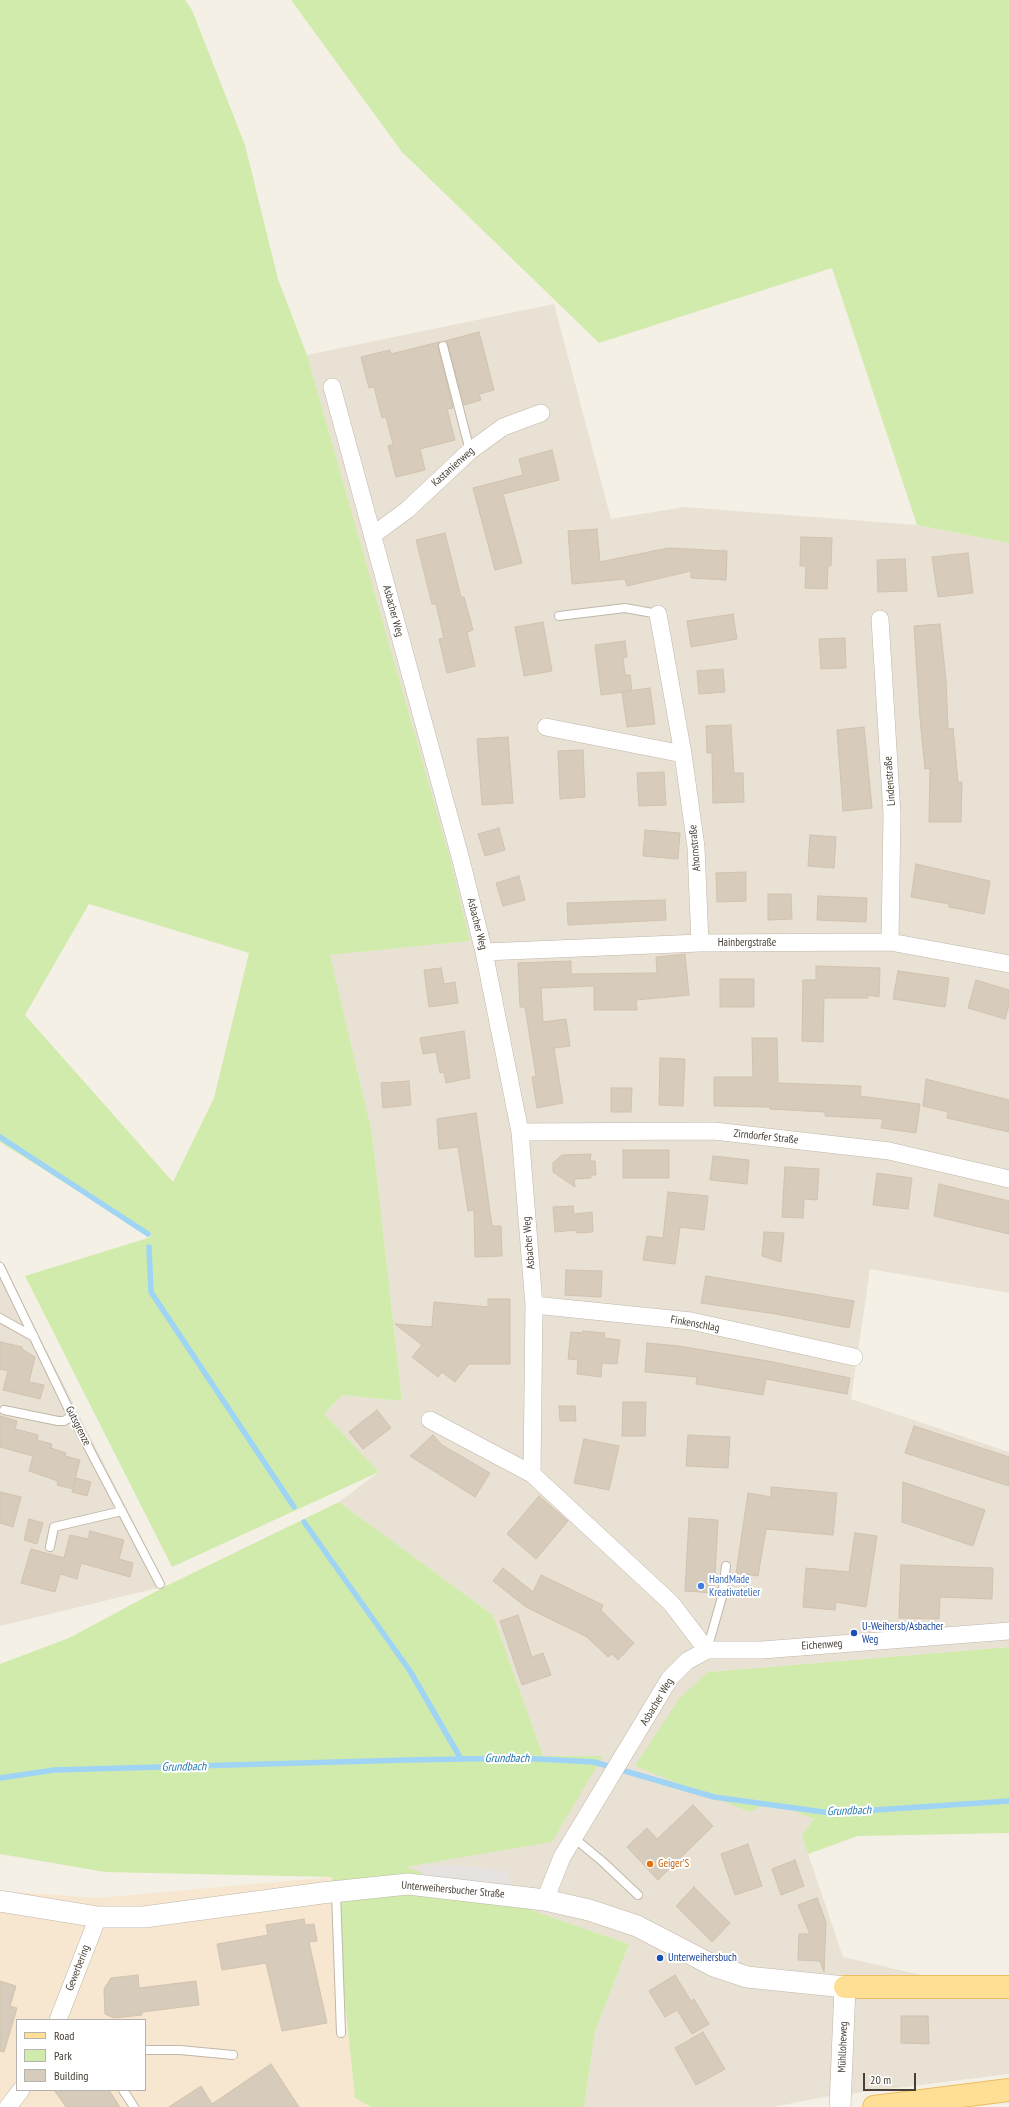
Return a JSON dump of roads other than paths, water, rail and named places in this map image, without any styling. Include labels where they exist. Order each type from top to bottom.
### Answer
[{"type":"main road","points":[[845,1988],[1009,1987]]},
{"type":"main road","points":[[883,2105],[1009,2090]]},
{"type":"street","name":"Asbacher Weg","points":[[332,387],[484,952],[520,1132],[534,1305],[532,1474]]},
{"type":"street","name":"Kastanienweg","points":[[373,535],[407,510],[470,450],[503,427],[541,413]]},
{"type":"street","name":"Ahornstraße","points":[[658,614],[683,754],[696,847],[700,943]]},
{"type":"street","name":"Lindenstraße","points":[[880,620],[892,814],[890,942]]},
{"type":"street","points":[[546,727],[683,754]]},
{"type":"street","name":"Hainbergstraße","points":[[484,952],[700,943],[890,942],[1009,964]]},
{"type":"street","name":"Zirndorfer Straße","points":[[520,1132],[714,1131],[889,1151],[1009,1179]]},
{"type":"street","name":"Finkenschlag","points":[[534,1305],[691,1321],[854,1357]]},
{"type":"street","points":[[430,1420],[532,1474],[671,1603],[707,1650]]},
{"type":"street","name":"Eichenweg","points":[[707,1650],[762,1650],[1009,1631]]},
{"type":"street","name":"Asbacher Weg","points":[[545,1900],[562,1858],[618,1767],[670,1678],[687,1661],[707,1650]]},
{"type":"street","name":"Unterweihersbucher Straße","points":[[0,1901],[98,1917],[144,1916],[336,1891],[408,1884],[545,1900],[589,1910],[637,1926],[714,1966],[747,1977],[845,1988]]},
{"type":"street","name":"Gewerbering","points":[[58,2019],[98,1917]]},
{"type":"street","name":"Mühlloheweg","points":[[840,2107],[845,1988]]},
{"type":"street","points":[[8,2107],[20,2091]]},
{"type":"lane","points":[[443,346],[470,450]]},
{"type":"lane","points":[[559,616],[625,608],[658,614]]},
{"type":"lane","name":"Gutsgrenze","points":[[0,1267],[72,1416],[160,1584]]},
{"type":"lane","points":[[0,1318],[34,1337]]},
{"type":"lane","points":[[4,1410],[58,1421],[72,1416]]},
{"type":"lane","points":[[50,1547],[54,1527],[122,1511]]},
{"type":"lane","points":[[707,1650],[722,1598],[726,1566]]},
{"type":"lane","points":[[574,1838],[603,1862],[638,1895]]},
{"type":"lane","points":[[336,1891],[341,2033]]},
{"type":"lane","points":[[146,2050],[180,2050],[233,2055]]},
{"type":"lane","points":[[124,2091],[134,2107]]},
{"type":"waterway","points":[[0,1137],[148,1234]]},
{"type":"waterway","points":[[149,1247],[151,1292],[294,1507]]},
{"type":"waterway","points":[[304,1522],[410,1671],[461,1759]]},
{"type":"waterway","name":"Grundbach","points":[[0,1778],[54,1770],[520,1758],[594,1762],[714,1797],[831,1813],[1009,1801]]},
{"type":"place","name":"HandMade Kreativatelier","points":[[701,1586]]},
{"type":"place","name":"U-Weihersb/Asbacher Weg","points":[[854,1633]]},
{"type":"place","name":"Geiger’S","points":[[650,1864]]},
{"type":"place","name":"Unterweihersbuch","points":[[660,1958]]}]
